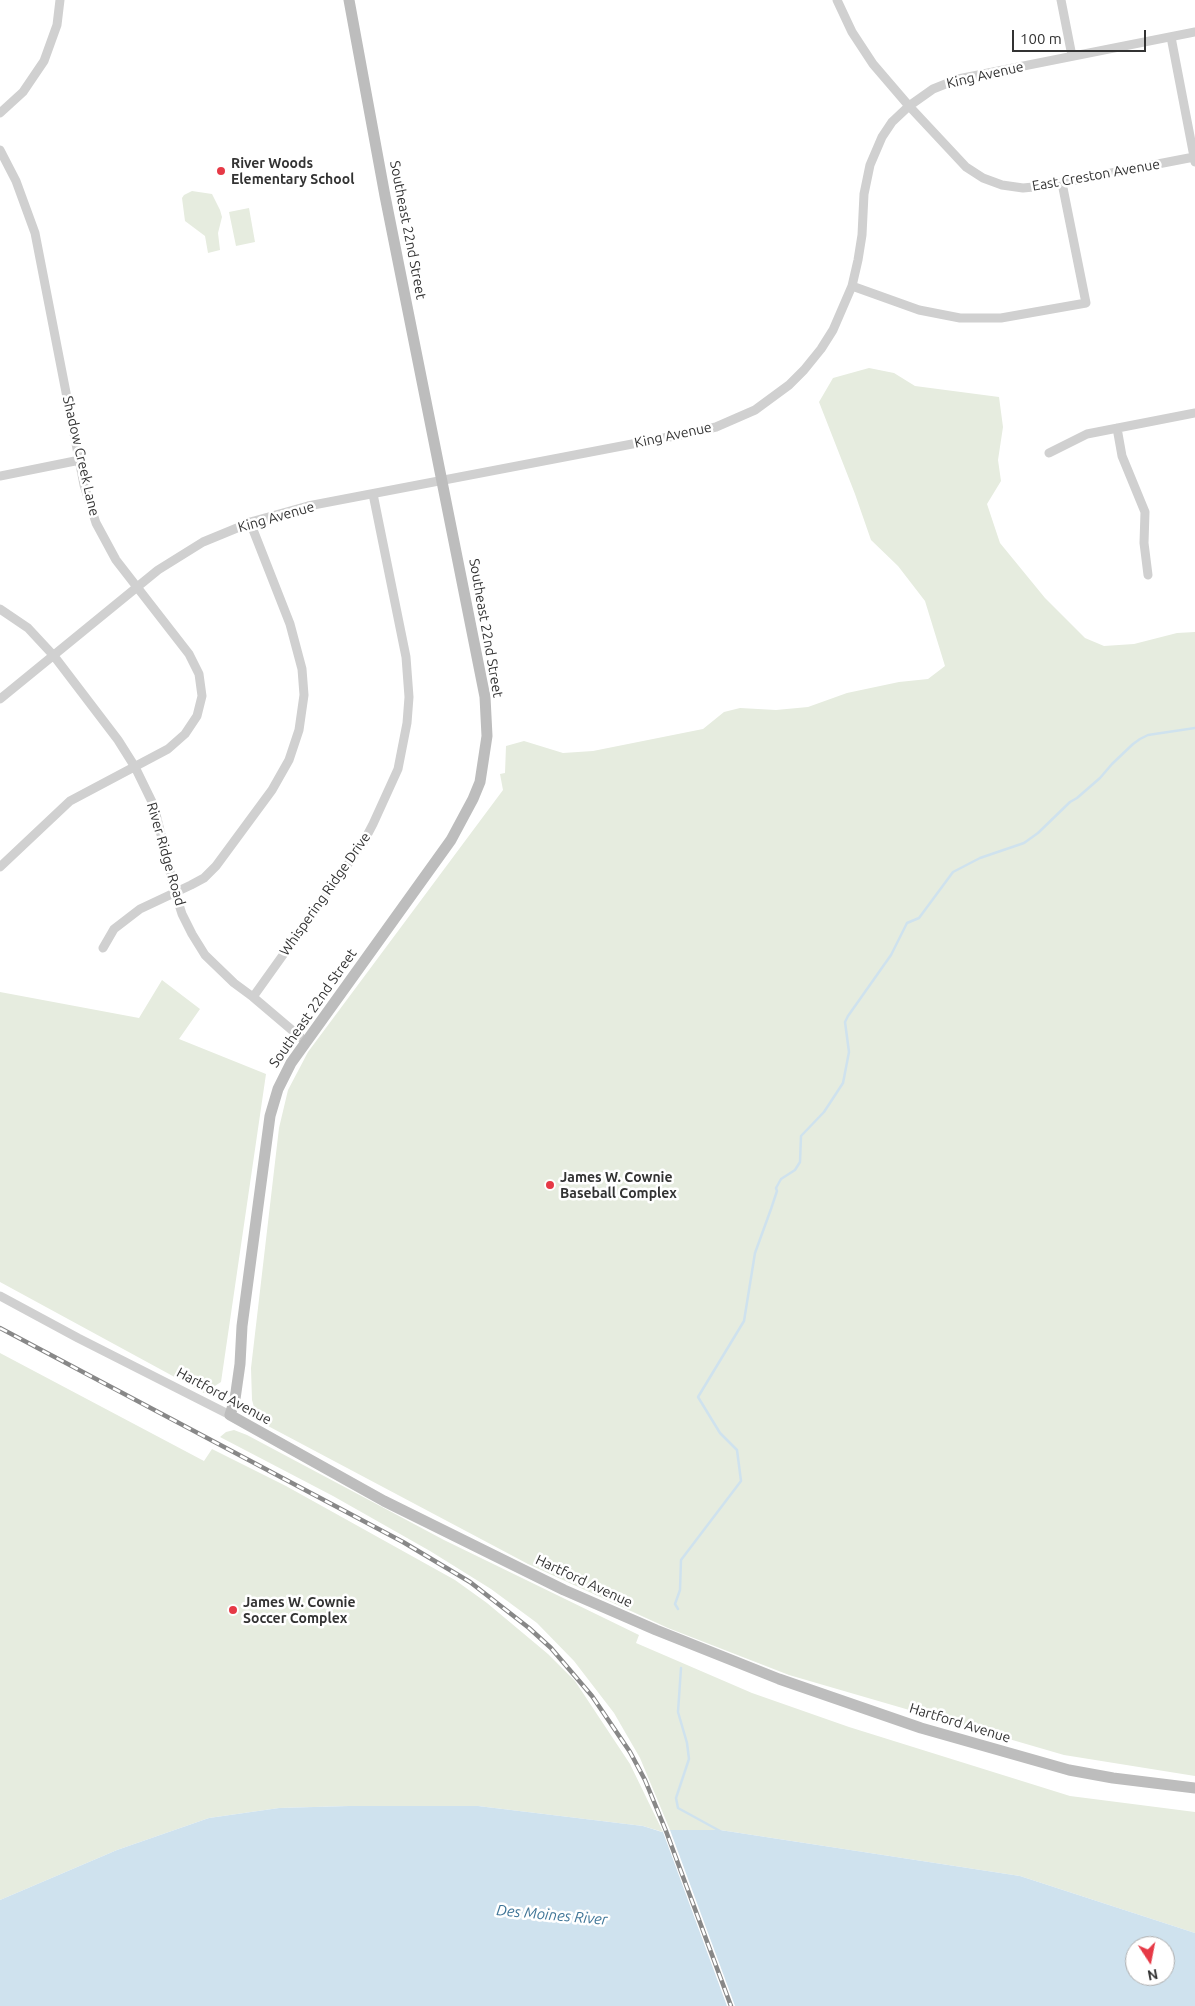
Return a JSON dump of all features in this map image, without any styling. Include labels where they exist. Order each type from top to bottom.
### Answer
[{"type":"street","points":[[0,113],[23,92],[44,61],[57,25],[60,0]]},
{"type":"street","name":"Southeast 22nd Street","points":[[230,1415],[235,1399],[240,1364],[242,1326],[270,1116],[282,1078],[451,840],[474,799],[480,782],[487,736],[485,697],[387,204],[349,0]]},
{"type":"street","name":"East Creston Avenue","points":[[837,0],[852,32],[873,64],[966,167],[983,178],[1002,185],[1023,188],[1062,183],[1194,159]]},
{"type":"street","points":[[1061,0],[1072,56]]},
{"type":"street","name":"King Avenue","points":[[0,699],[136,586],[180,555],[204,542],[250,522],[282,512],[695,432],[736,419],[772,398],[804,370],[833,330],[852,286],[858,260],[862,235],[864,194],[870,165],[882,137],[892,122],[909,106],[933,89],[958,79],[1195,32]]},
{"type":"street","points":[[1171,37],[1194,159]]},
{"type":"street","name":"Shadow Creek Lane","points":[[0,150],[16,181],[34,234],[89,502],[96,523],[116,560],[190,654],[199,674],[202,696],[197,716],[186,734],[168,748],[135,767],[70,800],[0,867]]},
{"type":"street","points":[[852,286],[919,310],[960,318],[1001,318],[1086,304],[1062,183]]},
{"type":"street","points":[[1049,453],[1087,434],[1195,413]]},
{"type":"street","points":[[1117,428],[1122,456],[1144,512],[1144,543],[1148,575]]},
{"type":"street","points":[[0,476],[80,460]]},
{"type":"street","name":"Whispering Ridge Drive","points":[[253,997],[363,843],[398,769],[407,723],[409,697],[406,657],[373,494]]},
{"type":"street","points":[[104,948],[114,929],[140,909],[204,878],[216,866],[272,790],[289,760],[299,730],[304,695],[302,669],[298,648],[250,522]]},
{"type":"street","name":"River Ridge Road","points":[[0,610],[28,628],[54,656],[108,726],[135,767],[154,806],[175,892],[192,934],[205,955],[234,984],[253,997],[306,1042]]},
{"type":"street","name":"Hartford Avenue","points":[[0,1296],[230,1415],[384,1501],[548,1582],[656,1630],[779,1679],[921,1728],[1060,1768],[1113,1778],[1195,1788]]},
{"type":"shaded area","points":[[192,191],[212,194],[220,210],[222,217],[218,233],[220,250],[208,253],[205,236],[185,221],[182,198]]},
{"type":"shaded area","points":[[249,208],[255,242],[236,246],[229,212]]},
{"type":"shaded area","points":[[869,368],[894,373],[915,386],[999,397],[1003,427],[998,460],[1001,481],[987,504],[1000,543],[1045,598],[1085,638],[1104,646],[1134,644],[1177,633],[1195,632],[1195,1776],[1064,1755],[789,1675],[668,1628],[528,1564],[268,1426],[256,1414],[252,1400],[251,1368],[279,1128],[288,1090],[308,1052],[503,790],[500,774],[505,773],[506,746],[524,741],[563,753],[593,751],[703,729],[724,712],[740,708],[776,710],[808,707],[847,693],[899,682],[928,679],[945,666],[925,601],[898,566],[871,540],[819,402],[833,378]]},
{"type":"shaded area","points":[[162,980],[200,1009],[179,1039],[266,1074],[221,1382],[204,1393],[0,1282],[0,992],[139,1018]]},
{"type":"shaded area","name":"James W. Cownie Soccer Complex","points":[[0,1353],[204,1461],[212,1449],[286,1486],[455,1580],[487,1603],[548,1654],[575,1681],[630,1764],[663,1832],[643,1826],[478,1806],[279,1808],[209,1818],[117,1850],[0,1900]]},
{"type":"shaded area","points":[[234,1430],[247,1435],[444,1540],[639,1635],[636,1643],[752,1693],[849,1727],[1070,1796],[1195,1812],[1195,1933],[1020,1876],[720,1830],[670,1830],[640,1758],[614,1713],[574,1661],[537,1623],[491,1589],[430,1551],[333,1496],[220,1437],[226,1432]]},
{"type":"water","name":"Des Moines River","points":[[478,1806],[643,1826],[662,1832],[670,1830],[720,1830],[1020,1876],[1195,1933],[1195,2006],[0,2006],[0,1900],[117,1850],[209,1818],[279,1808]]},
{"type":"pier","points":[[670,1830],[735,2006],[727,2006],[663,1832]]},
{"type":"waterway","points":[[678,1609],[675,1604],[680,1590],[681,1560],[741,1481],[737,1450],[720,1433],[698,1397],[744,1321],[755,1253],[777,1191],[776,1188],[781,1179],[795,1170],[800,1162],[801,1136],[824,1112],[843,1083],[849,1052],[845,1022],[848,1016],[891,955],[907,923],[919,918],[953,872],[980,858],[1024,843],[1100,778],[1112,764],[1140,739],[1148,735],[1195,728]]},
{"type":"waterway","points":[[681,1668],[678,1712],[687,1743],[689,1759],[676,1798],[678,1808],[720,1831]]},
{"type":"railway","points":[[0,1328],[403,1542],[470,1582],[529,1628],[551,1648],[592,1696],[630,1752],[645,1780],[731,2006]]},
{"type":"place","name":"River Woods Elementary School","points":[[221,171]]},
{"type":"place","name":"James W. Cownie Baseball Complex","points":[[550,1185]]},
{"type":"place","name":"James W. Cownie Soccer Complex","points":[[233,1610]]}]
